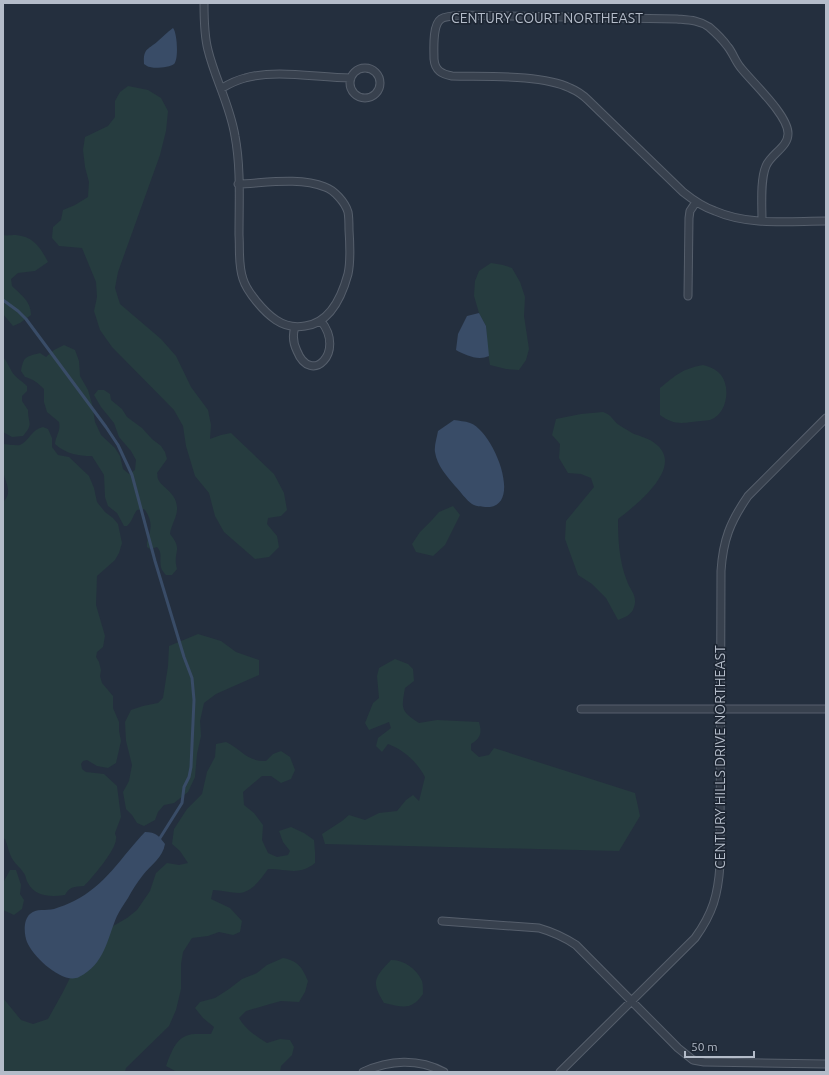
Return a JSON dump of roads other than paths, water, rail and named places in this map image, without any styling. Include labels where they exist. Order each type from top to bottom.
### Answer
[{"type":"street","points":[[204,3],[205,34],[208,49],[230,111],[236,136],[240,261],[243,279],[250,294],[272,317],[283,324],[295,327],[308,326],[321,321],[331,311],[340,294],[348,273],[350,248],[348,211],[340,198],[327,187],[294,182],[238,184]]},
{"type":"street","name":"CENTURY COURT NORTHEAST","points":[[696,202],[683,192],[605,115],[588,100],[570,88],[543,80],[452,76],[438,71],[436,69],[434,59],[435,32],[439,20],[445,17],[474,16],[676,19],[696,21],[707,26],[719,36],[728,47],[740,67],[778,111],[788,128],[786,143],[772,156],[765,169],[763,181],[762,221]]},
{"type":"street","points":[[362,68],[369,68],[378,74],[380,86],[378,91],[373,96],[368,98],[361,97],[356,95],[353,91],[351,78],[356,71],[362,68]]},
{"type":"street","points":[[222,88],[243,78],[253,76],[271,75],[351,78]]},
{"type":"street","points":[[688,296],[689,218],[690,211],[696,202],[715,212],[748,220],[826,221]]},
{"type":"street","points":[[295,327],[293,334],[294,345],[300,359],[315,366],[326,360],[330,351],[330,339],[326,327],[321,321]]},
{"type":"street","name":"CENTURY HILLS DRIVE NORTHEAST","points":[[560,1072],[695,938],[711,912],[718,888],[720,865],[722,553],[732,522],[748,496],[826,418]]},
{"type":"street","points":[[581,709],[826,709]]},
{"type":"street","points":[[442,921],[539,928],[551,931],[563,937],[576,945],[678,1048],[693,1060],[704,1062],[826,1064]]},
{"type":"street","points":[[363,1072],[388,1063],[404,1062],[419,1063],[435,1067],[444,1072]]},
{"type":"water","points":[[173,28],[176,35],[177,46],[176,61],[174,64],[166,67],[148,67],[144,64],[145,52]]},
{"type":"water","points":[[479,313],[486,326],[489,356],[476,358],[456,350],[458,334],[467,316]]},
{"type":"water","points":[[454,420],[470,423],[479,429],[495,452],[501,466],[504,481],[504,493],[499,503],[490,507],[472,504],[465,498],[440,466],[435,450],[438,431]]},
{"type":"water","points":[[145,832],[155,834],[159,837],[165,844],[164,849],[143,875],[119,912],[100,958],[88,972],[79,977],[65,977],[49,968],[35,955],[27,942],[25,927],[26,920],[30,914],[38,910],[54,909],[85,895],[104,879]]},
{"type":"waterway","points":[[3,300],[26,319],[118,445],[132,475],[155,561],[184,657],[192,678],[194,700],[191,767],[189,777],[184,787],[182,803],[160,838]]}]
